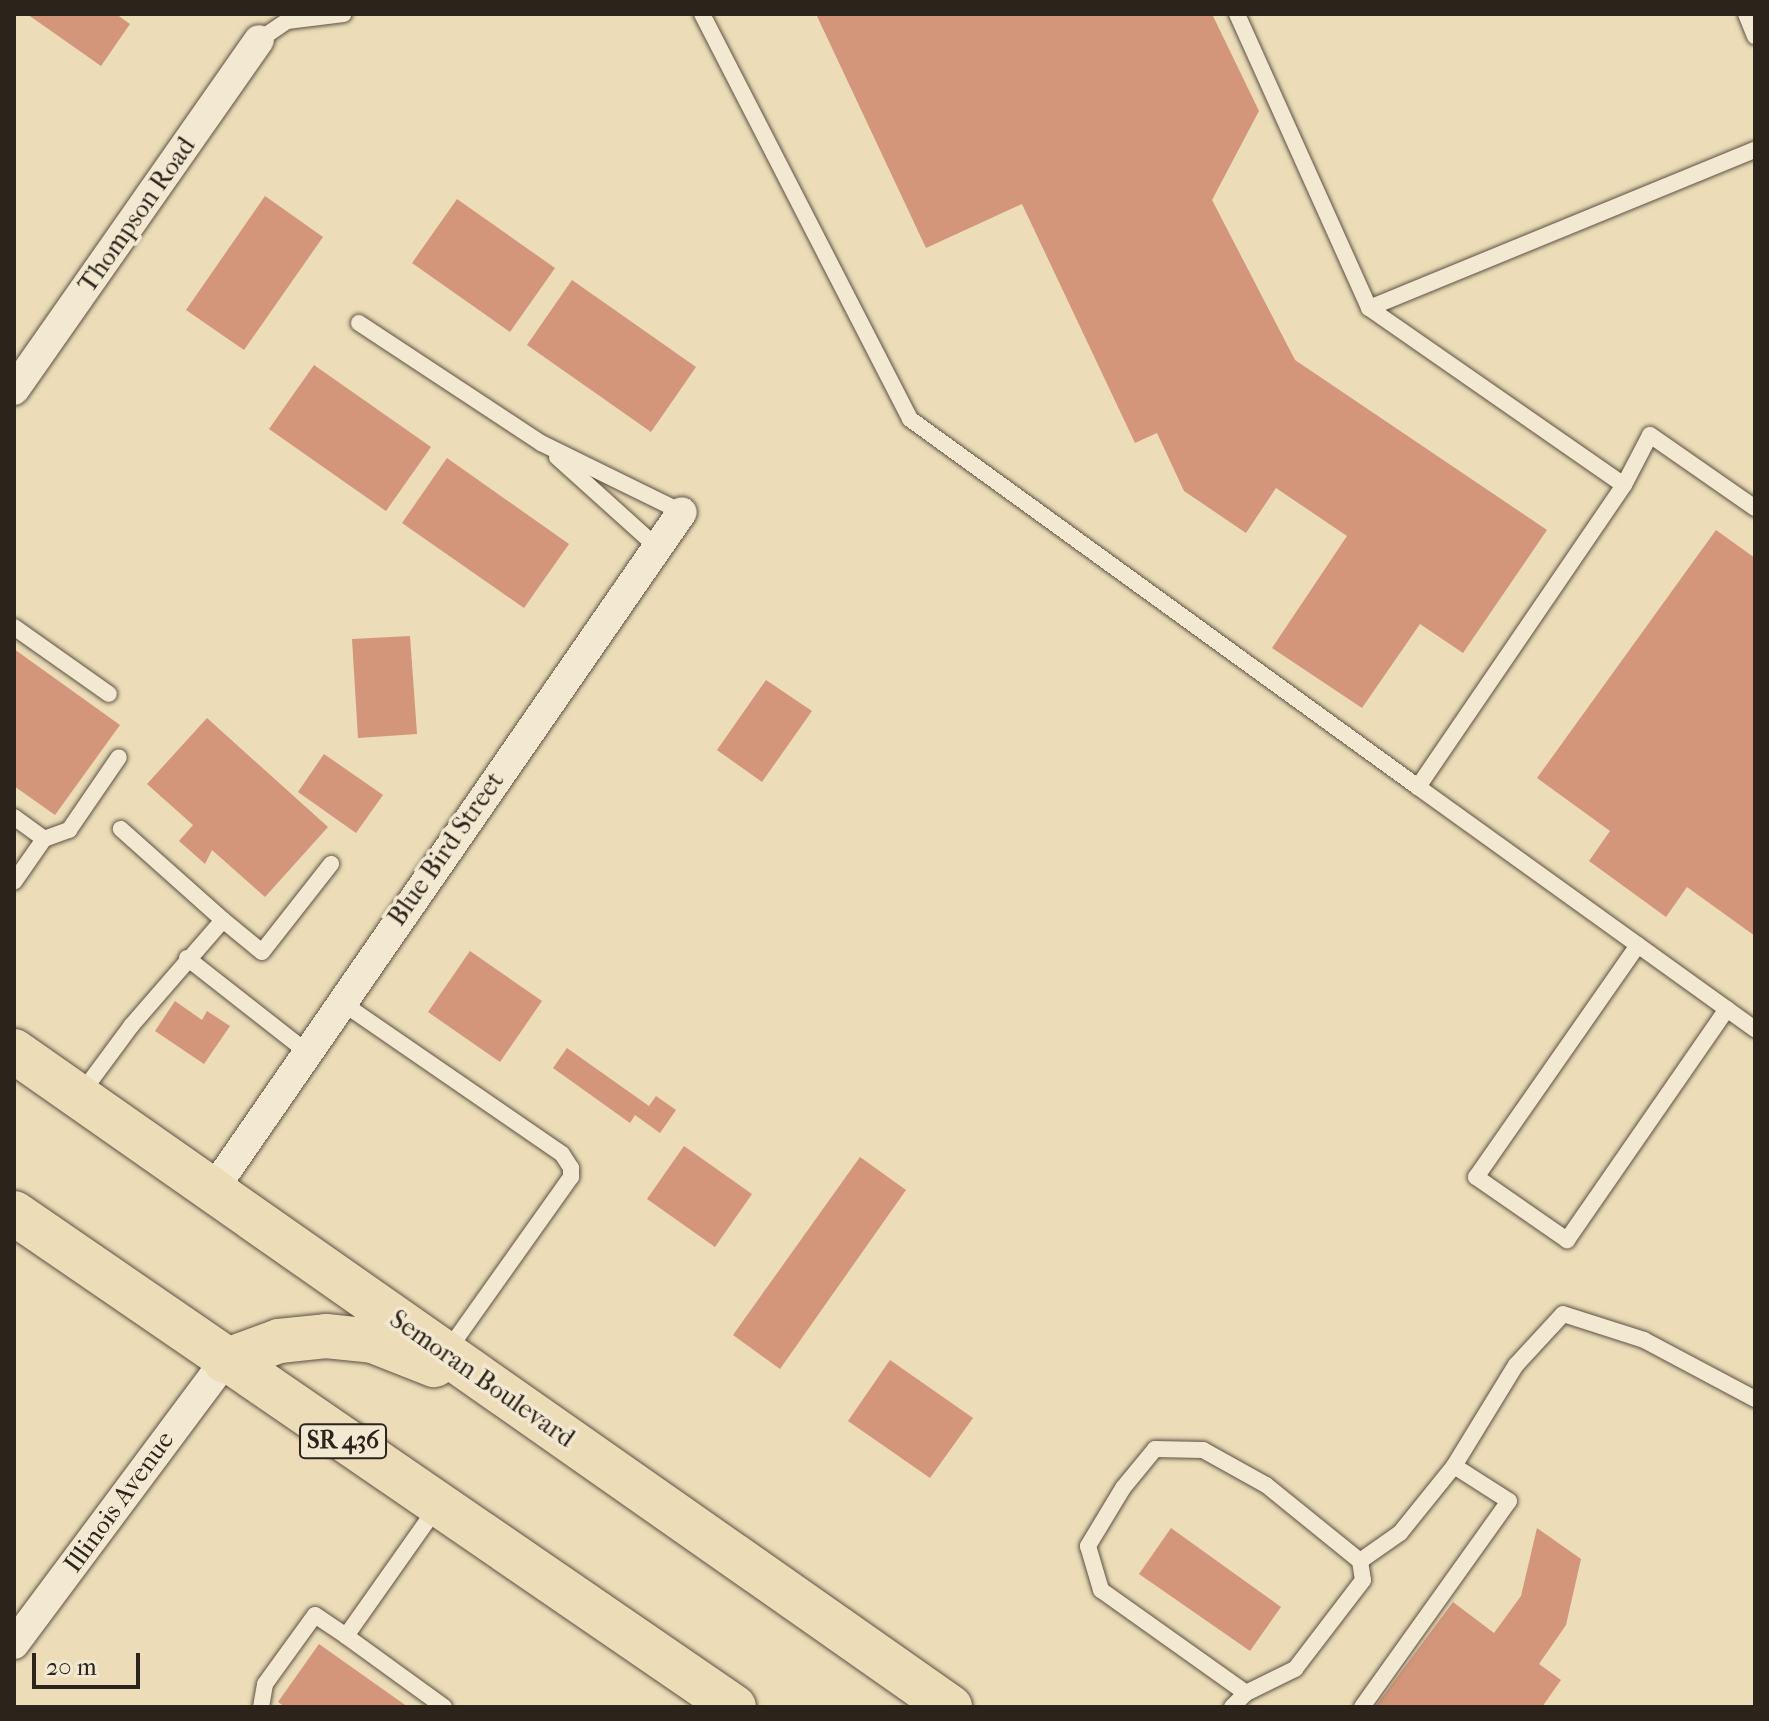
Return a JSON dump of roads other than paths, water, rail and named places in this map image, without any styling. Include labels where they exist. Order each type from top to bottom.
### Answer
[{"type":"main road","name":"Semoran Boulevard","points":[[14,1051],[950,1707]]},
{"type":"main road","name":"SR 436","points":[[14,1213],[225,1361],[734,1707]]},
{"type":"main road","points":[[225,1361],[279,1341],[326,1336],[373,1341],[503,1393]]},
{"type":"street","name":"Thompson Road","points":[[14,390],[259,40]]},
{"type":"street","name":"Blue Bird Street","points":[[213,1190],[682,512]]},
{"type":"street","name":"Illinois Avenue","points":[[14,1644],[225,1361]]},
{"type":"lane","points":[[259,40],[287,21],[344,14]]},
{"type":"lane","points":[[702,14],[910,419],[1755,1029]]},
{"type":"lane","points":[[1237,14],[1369,308],[1624,485]]},
{"type":"lane","points":[[1746,14],[1755,36]]},
{"type":"lane","points":[[1369,308],[1755,150]]},
{"type":"lane","points":[[359,323],[541,443],[682,512]]},
{"type":"lane","points":[[1418,787],[1624,485],[1650,435],[1755,508]]},
{"type":"lane","points":[[541,443],[657,547]]},
{"type":"lane","points":[[14,627],[109,694]]},
{"type":"lane","points":[[14,882],[44,839],[69,830],[119,757]]},
{"type":"lane","points":[[14,817],[44,839]]},
{"type":"lane","points":[[121,829],[262,952],[331,864]]},
{"type":"lane","points":[[80,1096],[131,1026],[223,920]]},
{"type":"lane","points":[[1638,945],[1476,1177],[1567,1240],[1727,1009]]},
{"type":"lane","points":[[187,958],[307,1052]]},
{"type":"lane","points":[[341,1002],[562,1154],[571,1168],[571,1177],[446,1353]]},
{"type":"lane","points":[[1360,1561],[1400,1533],[1454,1466],[1516,1365],[1563,1314],[1644,1340],[1755,1399]]},
{"type":"lane","points":[[1232,1707],[1246,1693],[1295,1669],[1363,1580],[1360,1561],[1266,1485],[1203,1450],[1155,1449],[1123,1488],[1088,1546],[1101,1590],[1246,1693]]},
{"type":"lane","points":[[1362,1707],[1509,1501],[1454,1466]]},
{"type":"lane","points":[[346,1636],[438,1505]]},
{"type":"lane","points":[[261,1707],[265,1684],[315,1615],[444,1707]]}]
